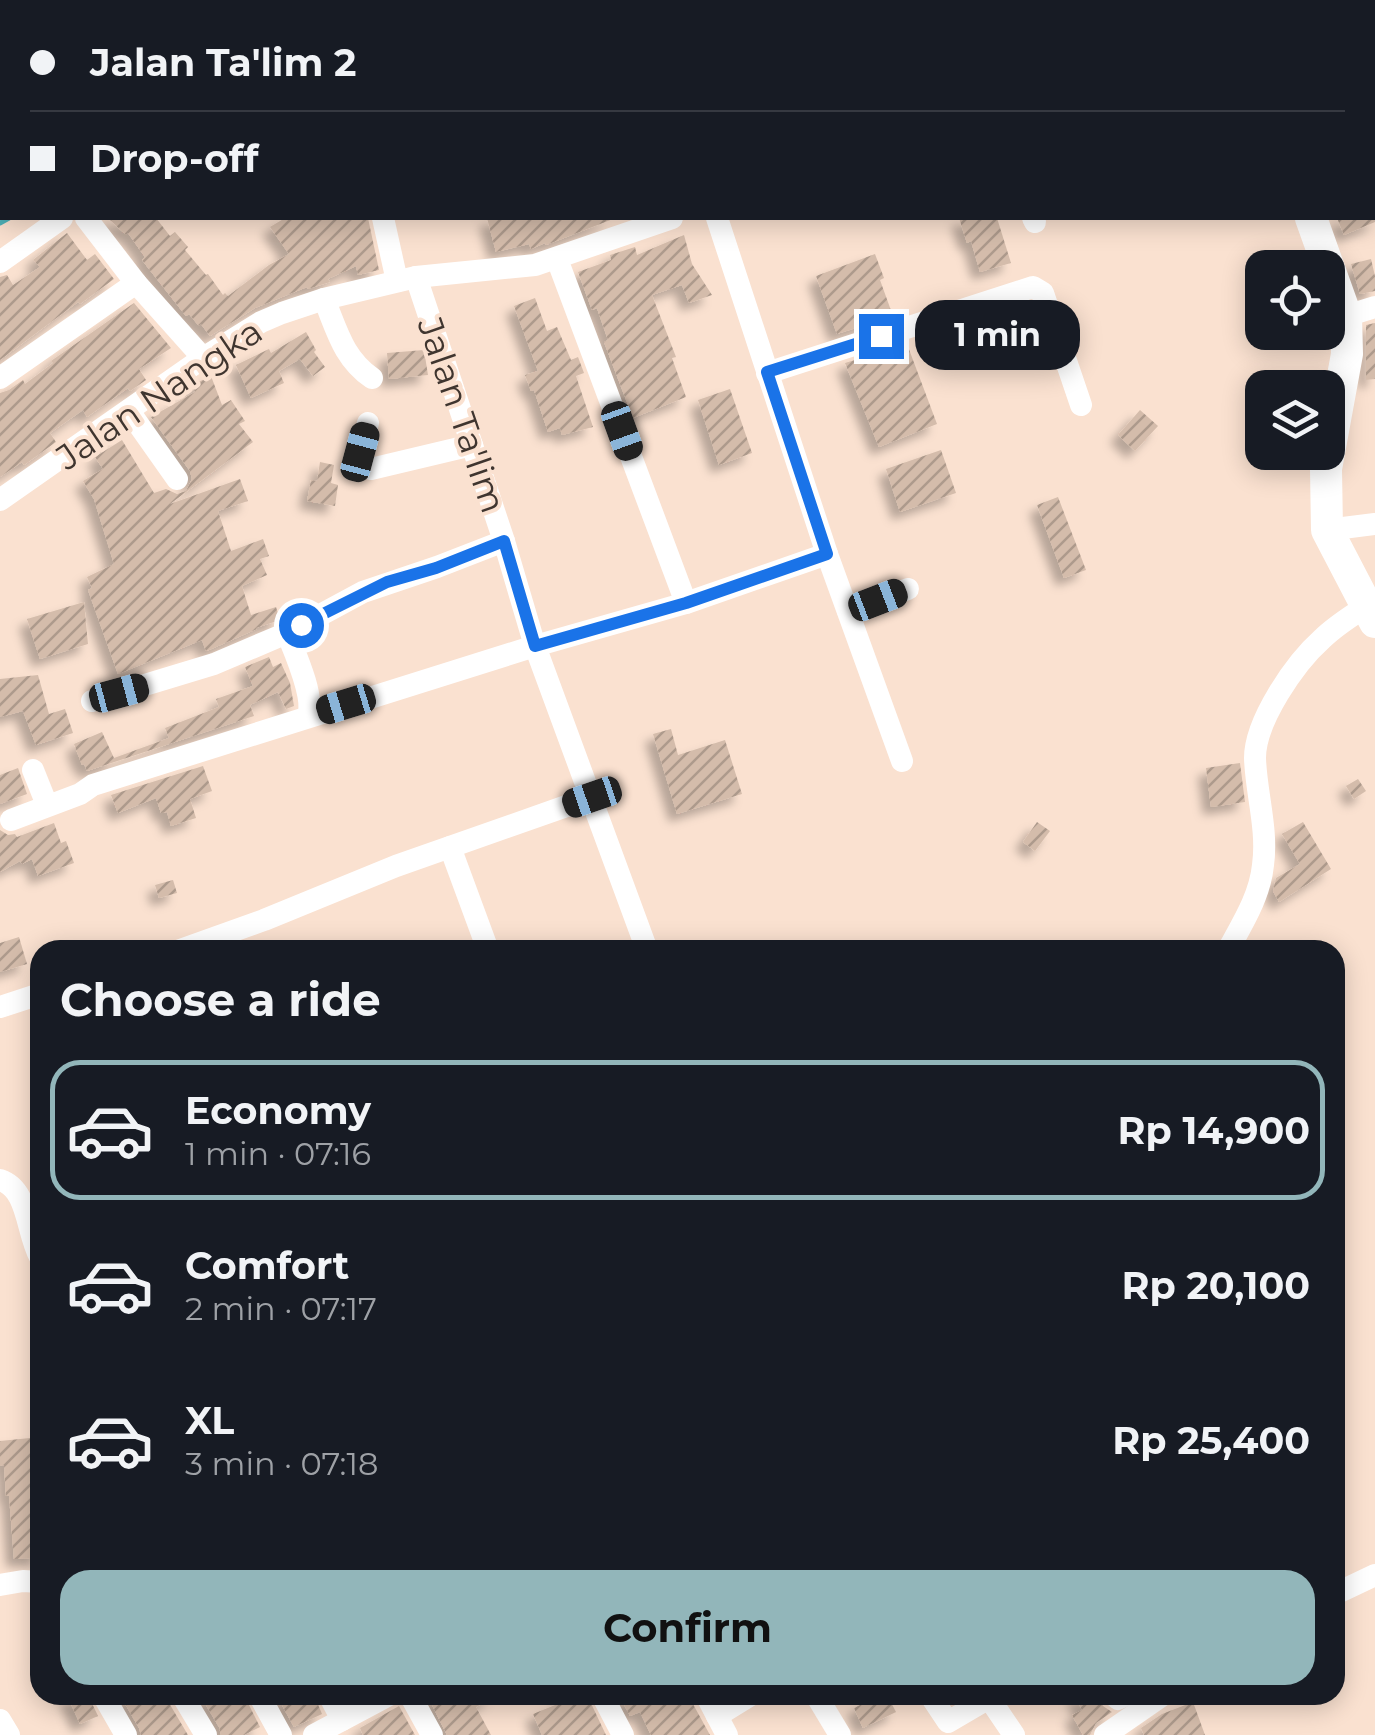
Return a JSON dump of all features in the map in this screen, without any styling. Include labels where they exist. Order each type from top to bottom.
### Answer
[{"type":"highway","points":[[1313,220],[1360,311],[1347,354],[1326,469],[1327,530],[1370,614]]},
{"type":"street","points":[[0,262],[59,220]]},
{"type":"street","points":[[88,220],[136,283],[203,358]]},
{"type":"street","name":"Jalan Ta'lim","points":[[384,220],[472,445],[535,646],[643,940]]},
{"type":"street","name":"Jalan Nangka","points":[[0,500],[261,322],[324,299],[406,279],[536,265],[666,220]]},
{"type":"street","points":[[717,220],[827,554],[902,761]]},
{"type":"street","points":[[557,259],[686,603]]},
{"type":"street","points":[[0,378],[136,283]]},
{"type":"street","points":[[767,372],[1033,288],[1043,293],[1081,405]]},
{"type":"street","points":[[324,299],[346,353],[372,378]]},
{"type":"street","points":[[129,411],[178,479]]},
{"type":"street","points":[[368,423],[360,452],[370,469],[472,445]]},
{"type":"street","points":[[1327,530],[1375,524]]},
{"type":"street","points":[[92,700],[214,664],[287,633],[387,582],[504,541]]},
{"type":"street","points":[[11,820],[80,794],[93,785],[535,646],[686,603],[827,554]]},
{"type":"street","points":[[848,611],[908,588]]},
{"type":"street","points":[[1234,940],[1257,890],[1263,866],[1255,754],[1260,730],[1280,693],[1318,641],[1370,614]]},
{"type":"street","points":[[287,633],[301,668],[311,709],[308,716]]},
{"type":"street","points":[[33,770],[47,806]]},
{"type":"street","points":[[208,940],[396,866],[592,797]]},
{"type":"street","points":[[450,847],[484,940]]},
{"type":"street","points":[[0,1007],[30,997]]},
{"type":"street","points":[[0,1180],[18,1192],[30,1236]]},
{"type":"street","points":[[1345,1589],[1375,1574]]},
{"type":"street","points":[[0,1585],[30,1581]]},
{"type":"street","points":[[109,1705],[126,1735]]},
{"type":"street","points":[[188,1705],[206,1735]]},
{"type":"street","points":[[265,1705],[282,1735]]},
{"type":"street","points":[[334,1705],[342,1720]]},
{"type":"street","points":[[314,1735],[370,1705]]},
{"type":"street","points":[[416,1705],[432,1735]]},
{"type":"street","points":[[607,1705],[622,1735]]},
{"type":"street","points":[[821,1705],[835,1734]]},
{"type":"street","points":[[937,1705],[948,1722],[976,1705]]},
{"type":"street","points":[[993,1705],[1014,1735]]},
{"type":"street","points":[[1105,1735],[1148,1705]]},
{"type":"street","points":[[0,1720],[9,1735]]},
{"type":"building","points":[[110,220],[158,220],[170,236],[175,232],[188,247],[185,250],[228,296],[289,254],[270,227],[282,220],[368,220],[379,270],[358,275],[356,266],[328,279],[330,282],[255,308],[210,336],[189,314],[186,316],[126,235]]},
{"type":"building","points":[[488,220],[610,220],[546,245],[531,249],[529,244],[496,252]]},
{"type":"building","points":[[960,220],[998,220],[1011,263],[980,272],[971,241],[967,243]]},
{"type":"building","points":[[1338,220],[1375,220],[1375,222],[1344,235]]},
{"type":"building","points":[[67,233],[87,260],[95,254],[114,279],[0,360],[0,277],[7,275],[13,285],[40,267],[33,260]]},
{"type":"building","points":[[684,235],[692,264],[712,295],[689,303],[682,285],[652,295],[676,357],[672,358],[686,397],[633,418],[604,342],[608,340],[597,308],[592,310],[578,272],[611,260],[610,255],[635,247],[637,255]]},
{"type":"building","points":[[875,254],[893,316],[837,334],[816,276]]},
{"type":"building","points":[[1371,259],[1375,291],[1360,294],[1351,264]]},
{"type":"building","points":[[535,298],[547,331],[557,327],[571,360],[578,357],[584,373],[576,376],[593,427],[562,435],[560,428],[548,432],[525,375],[538,371],[514,306]]},
{"type":"building","points":[[134,303],[171,348],[139,369],[146,380],[87,417],[83,410],[50,433],[56,442],[0,477],[0,393],[23,380],[25,384]]},
{"type":"building","points":[[1375,323],[1375,379],[1366,380],[1366,325]]},
{"type":"building","points":[[306,332],[325,367],[313,376],[300,359],[279,371],[284,383],[251,398],[236,365],[269,349],[271,353]]},
{"type":"building","points":[[907,344],[937,424],[879,447],[845,363]]},
{"type":"building","points":[[424,350],[428,375],[389,379],[387,353]]},
{"type":"building","points":[[211,376],[222,405],[231,400],[245,421],[239,424],[253,442],[170,504],[240,479],[248,501],[218,511],[231,551],[263,539],[269,556],[260,559],[267,575],[242,586],[251,615],[276,607],[280,620],[206,651],[202,640],[118,674],[88,590],[92,588],[87,577],[114,564],[94,499],[83,481],[103,469],[95,457],[122,440],[154,493],[166,489],[177,494],[186,491],[192,479],[190,471],[151,417],[195,392],[192,385]]},
{"type":"building","points":[[730,389],[752,453],[719,465],[698,400]]},
{"type":"building","points":[[1140,410],[1158,426],[1135,451],[1118,435]]},
{"type":"building","points":[[941,450],[956,493],[900,512],[886,469]]},
{"type":"building","points":[[320,462],[334,465],[331,483],[338,485],[335,506],[307,501],[311,480],[317,481]]},
{"type":"building","points":[[1058,497],[1086,570],[1064,578],[1037,505]]},
{"type":"building","points":[[84,602],[88,644],[40,659],[27,619]]},
{"type":"building","points":[[269,657],[273,667],[281,663],[294,706],[286,709],[278,692],[250,705],[254,716],[87,771],[82,765],[74,744],[102,732],[114,758],[169,738],[165,728],[219,707],[216,699],[253,686],[245,667]]},
{"type":"building","points":[[38,675],[49,714],[65,709],[73,733],[36,745],[23,711],[0,717],[0,679]]},
{"type":"building","points":[[671,729],[678,755],[725,740],[742,794],[677,814],[653,734]]},
{"type":"building","points":[[1240,763],[1245,802],[1211,807],[1206,768]]},
{"type":"building","points":[[203,766],[212,791],[190,799],[196,818],[171,826],[167,812],[161,813],[156,798],[118,813],[111,795]]},
{"type":"building","points":[[18,768],[27,794],[0,804],[0,775]]},
{"type":"building","points":[[1358,779],[1366,791],[1354,799],[1346,786]]},
{"type":"building","points":[[1037,822],[1050,831],[1035,851],[1023,842]]},
{"type":"building","points":[[1303,822],[1331,869],[1279,902],[1273,891],[1276,878],[1300,864],[1282,834]]},
{"type":"building","points":[[54,823],[74,863],[38,876],[32,859],[0,872],[0,830],[17,837]]},
{"type":"building","points":[[173,880],[177,893],[159,898],[155,885]]},
{"type":"building","points":[[19,937],[27,964],[0,972],[0,943]]},
{"type":"building","points":[[30,1438],[30,1558],[14,1559],[0,1441]]},
{"type":"building","points":[[71,1705],[93,1705],[98,1716],[80,1724]]},
{"type":"building","points":[[126,1705],[170,1705],[188,1735],[141,1735]]},
{"type":"building","points":[[206,1705],[249,1705],[260,1727],[244,1735],[221,1735]]},
{"type":"building","points":[[282,1705],[318,1705],[322,1714],[294,1727]]},
{"type":"building","points":[[432,1705],[480,1705],[476,1707],[491,1735],[447,1735]]},
{"type":"building","points":[[555,1705],[592,1705],[606,1735],[542,1735],[533,1714]]},
{"type":"building","points":[[624,1705],[694,1705],[710,1735],[651,1735],[640,1712],[630,1716]]},
{"type":"building","points":[[892,1705],[896,1712],[863,1728],[854,1708]]},
{"type":"building","points":[[1079,1705],[1103,1705],[1112,1712],[1096,1723],[1090,1735],[1083,1735],[1072,1715],[1082,1710]]},
{"type":"building","points":[[1194,1705],[1205,1735],[1144,1735],[1141,1728],[1162,1714]]},
{"type":"building","points":[[399,1706],[415,1735],[363,1735],[360,1728]]},
{"type":"waterway","points":[[0,223],[5,220]]},
{"type":"route","points":[[301,625],[387,582],[504,541],[535,646],[686,603],[827,554],[767,372],[881,336]]}]
